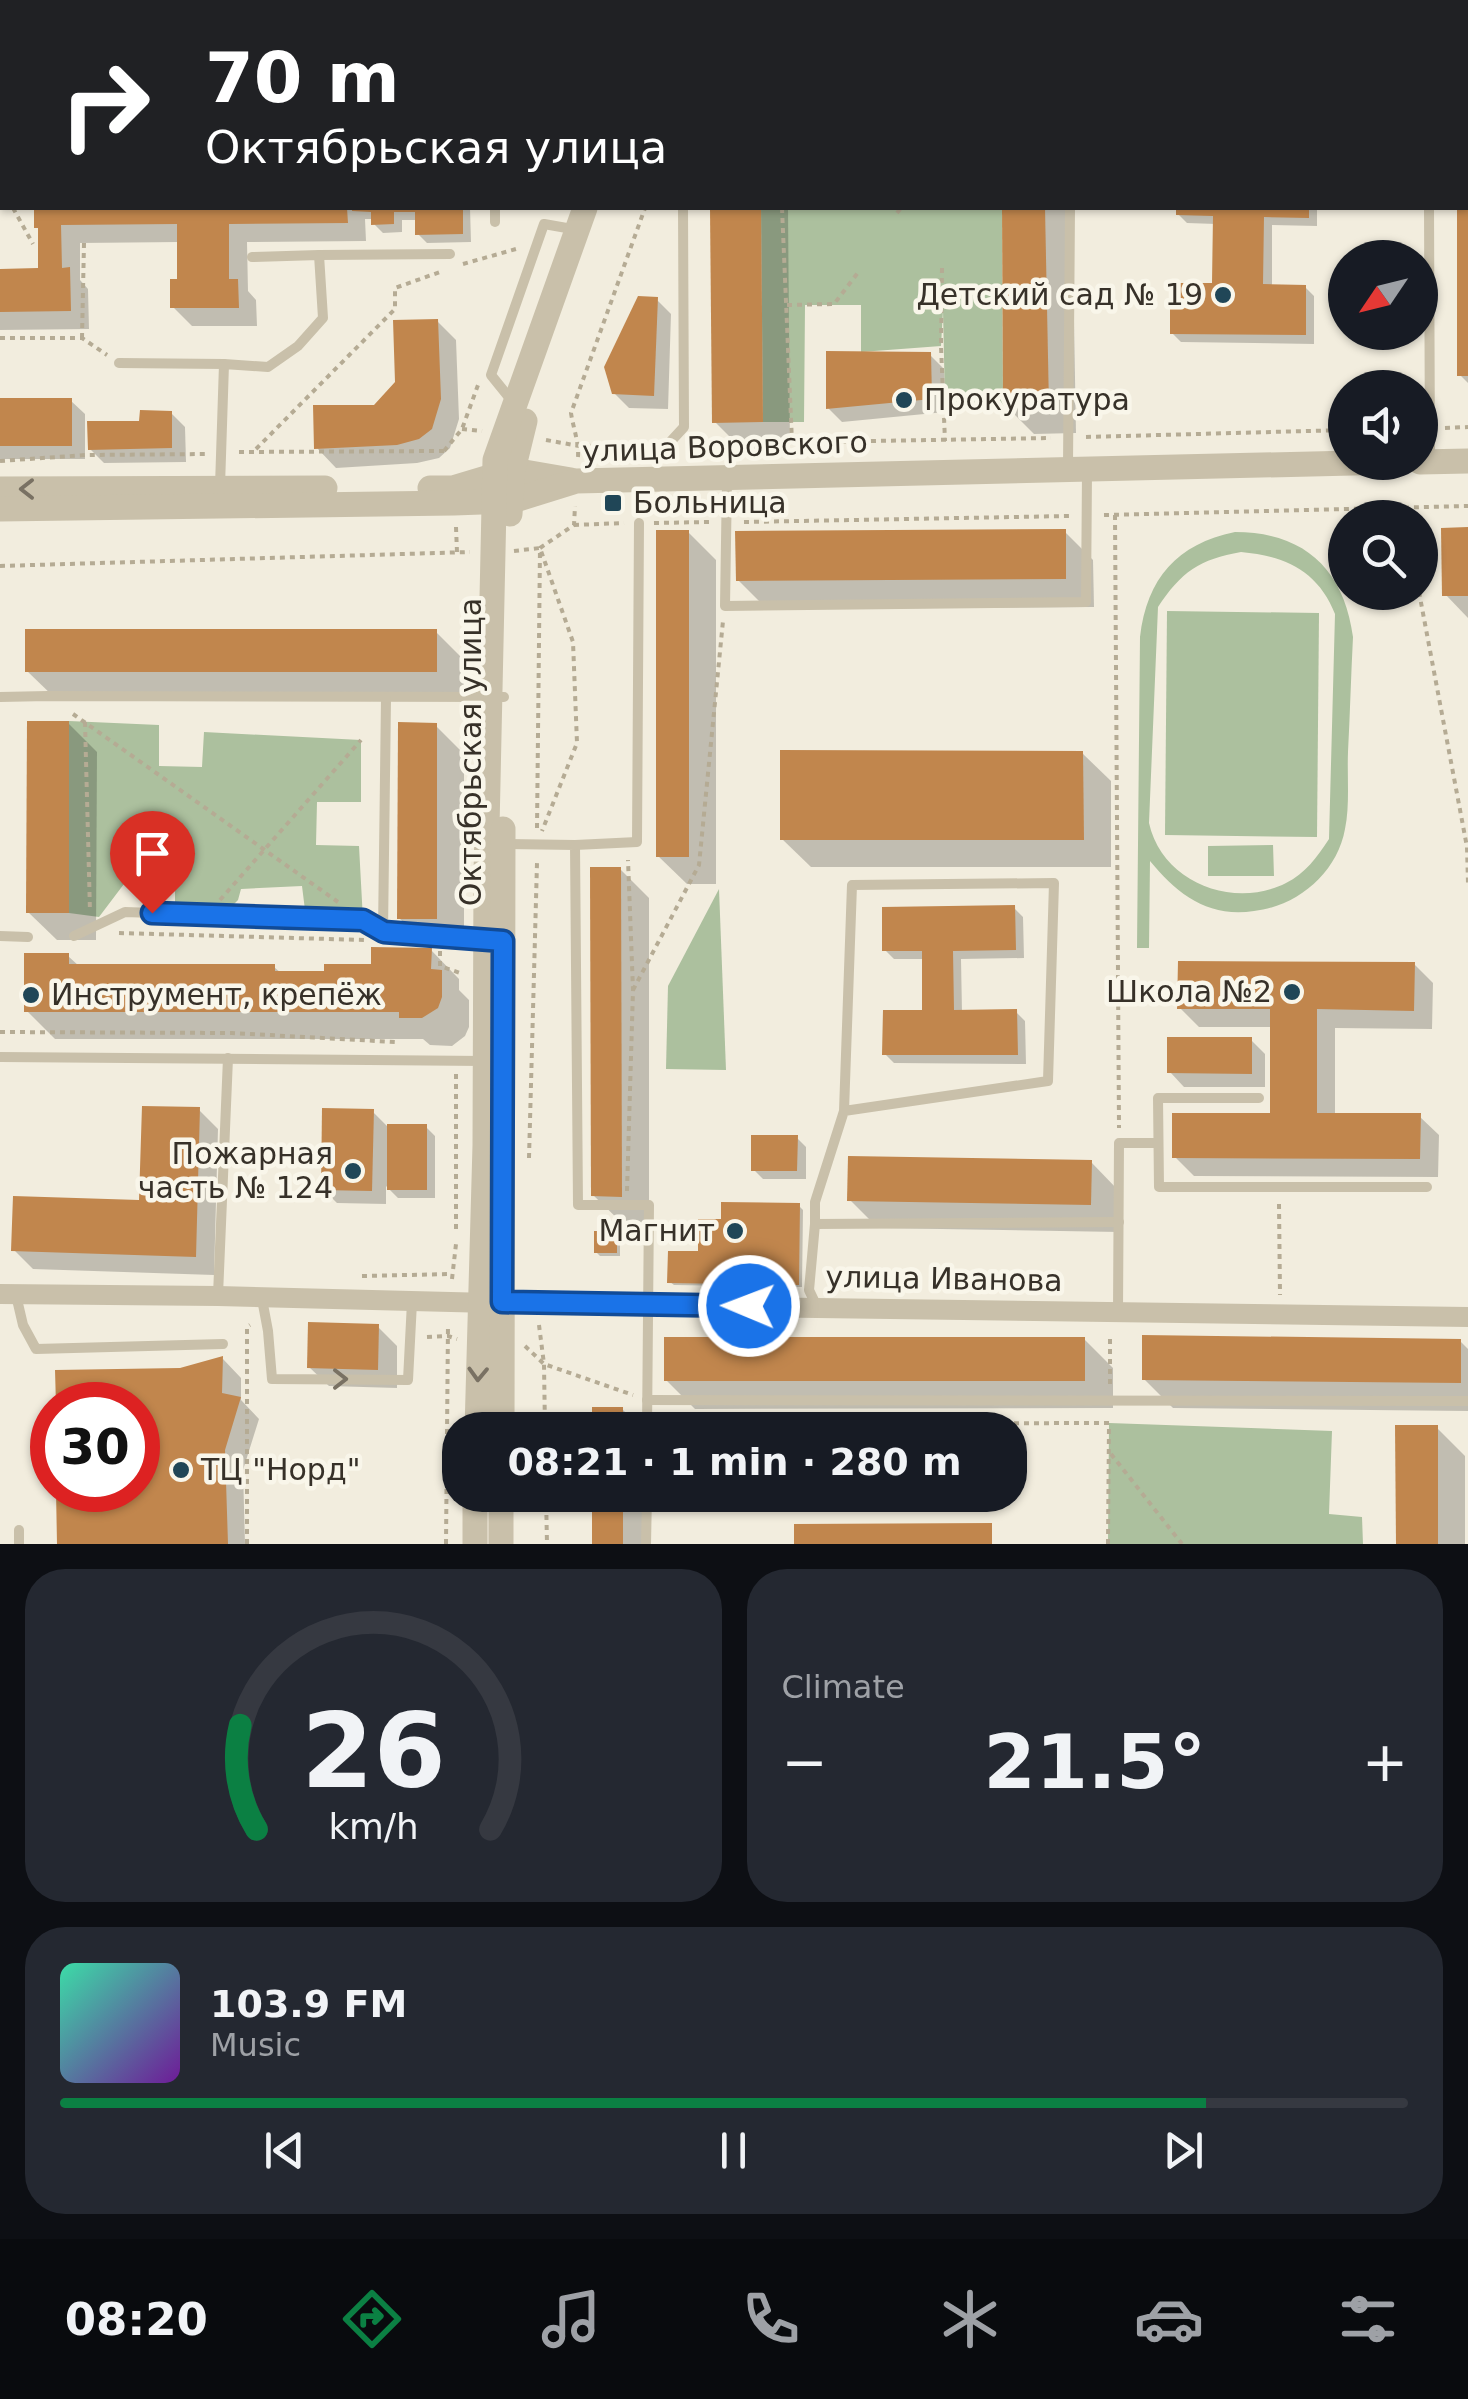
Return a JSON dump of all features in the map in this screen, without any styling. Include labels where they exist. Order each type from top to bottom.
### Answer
[{"type":"street","name":"Октябрьская улица","points":[[500,1412],[491,1302],[494,941],[504,844],[497,698],[503,487],[517,423],[587,219]]},
{"type":"street","points":[[1438,462],[1468,461]]},
{"type":"street","name":"улица Воровского","points":[[0,509],[576,482],[1328,464]]},
{"type":"street","points":[[0,489],[219,497]]},
{"type":"street","points":[[494,941],[497,698]]},
{"type":"street","name":"улица Иванова","points":[[8,1294],[816,1307],[1114,1320],[1468,1317]]},
{"type":"street","points":[[479,1412],[491,1302]]},
{"type":"street","points":[[475,1512],[475,1544]]},
{"type":"street","points":[[501,1544],[502,1512]]},
{"type":"lane","points":[[494,210],[495,222]]},
{"type":"lane","points":[[664,448],[684,427],[683,210]]},
{"type":"lane","points":[[727,478],[725,606],[1086,602],[1086,516],[1068,437],[1070,210]]},
{"type":"lane","points":[[1427,370],[1430,210]]},
{"type":"lane","points":[[517,423],[491,375],[544,224],[587,219]]},
{"type":"lane","points":[[252,256],[450,254]]},
{"type":"lane","points":[[120,364],[268,367],[298,346],[323,318],[319,255]]},
{"type":"lane","points":[[219,497],[224,364]]},
{"type":"lane","points":[[504,844],[637,842],[639,523]]},
{"type":"lane","points":[[0,697],[497,698]]},
{"type":"lane","points":[[384,932],[386,698]]},
{"type":"lane","points":[[575,845],[578,1205],[649,1206],[647,1412]]},
{"type":"lane","points":[[816,1307],[809,1290],[815,1202],[844,1112],[852,885],[1054,883],[1048,1081],[844,1112]]},
{"type":"lane","points":[[74,936],[125,912],[363,920],[384,932],[494,941]]},
{"type":"lane","points":[[0,936],[28,937]]},
{"type":"lane","points":[[0,1057],[494,1062]]},
{"type":"lane","points":[[218,1296],[228,1058]]},
{"type":"lane","points":[[1259,1098],[1158,1098],[1158,1187],[1427,1187]]},
{"type":"lane","points":[[1114,1320],[1118,1143],[1158,1143]]},
{"type":"lane","points":[[815,1224],[1119,1222]]},
{"type":"lane","points":[[8,1294],[36,1349],[224,1344]]},
{"type":"lane","points":[[262,1299],[272,1379],[408,1380],[412,1301]]},
{"type":"lane","points":[[647,1400],[1468,1402]]},
{"type":"lane","points":[[646,1544],[647,1512]]},
{"type":"lane","points":[[19,1530],[19,1544]]},
{"type":"path","points":[[14,210],[32,244]]},
{"type":"path","points":[[574,524],[579,446],[571,412],[644,210]]},
{"type":"path","points":[[782,210],[792,442]]},
{"type":"path","points":[[82,338],[84,243]]},
{"type":"path","points":[[255,450],[395,309],[395,288],[508,250],[536,246]]},
{"type":"path","points":[[942,268],[946,441]]},
{"type":"path","points":[[786,305],[834,304],[860,270]]},
{"type":"path","points":[[0,338],[82,338],[120,364]]},
{"type":"path","points":[[444,451],[462,429],[517,423],[579,446],[664,448],[1328,430]]},
{"type":"path","points":[[1438,506],[1468,506]]},
{"type":"path","points":[[0,566],[499,552],[540,548],[574,524],[1328,509]]},
{"type":"path","points":[[1115,515],[1118,1143]]},
{"type":"path","points":[[528,1170],[540,548]]},
{"type":"path","points":[[537,844],[577,743],[573,642],[540,548]]},
{"type":"path","points":[[633,990],[699,866],[725,606]]},
{"type":"path","points":[[1422,610],[1468,848],[1468,883]]},
{"type":"path","points":[[48,696],[363,920]]},
{"type":"path","points":[[85,722],[90,928],[122,934],[362,940]]},
{"type":"path","points":[[207,915],[361,740]]},
{"type":"path","points":[[627,1205],[633,990],[628,842]]},
{"type":"path","points":[[440,943],[440,966],[467,976]]},
{"type":"path","points":[[0,1032],[232,1033],[402,1042]]},
{"type":"path","points":[[1279,1187],[1280,1294]]},
{"type":"path","points":[[530,1304],[538,1320],[545,1412]]},
{"type":"path","points":[[1108,1544],[1114,1320]]},
{"type":"path","points":[[544,1364],[647,1400]]},
{"type":"path","points":[[1027,1423],[1110,1422]]},
{"type":"path","points":[[1109,1452],[1182,1544]]},
{"type":"path","points":[[546,1512],[547,1544]]},
{"type":"green space","points":[[761,210],[1002,210],[1003,407],[945,404],[943,310],[941,346],[861,352],[861,305],[805,305],[804,422],[763,422]]},
{"type":"green space","points":[[1235,532],[1281,539],[1300,547],[1328,572],[1328,599],[1298,568],[1272,557],[1241,552],[1193,569],[1158,607],[1149,823],[1156,844],[1184,875],[1202,885],[1244,893],[1265,891],[1293,879],[1329,839],[1333,610],[1347,610],[1353,637],[1345,829],[1334,860],[1313,885],[1286,902],[1254,911],[1222,911],[1195,901],[1171,884],[1150,861],[1149,948],[1137,948],[1140,637],[1158,581],[1181,555]]},
{"type":"green space","points":[[1167,611],[1319,613],[1317,837],[1165,835]]},
{"type":"green space","points":[[69,721],[159,725],[159,766],[202,767],[204,732],[361,740],[361,802],[317,802],[316,845],[359,846],[363,920],[306,918],[302,886],[241,889],[238,900],[229,909],[175,905],[175,862],[130,866],[127,880],[99,917],[69,913]]},
{"type":"green space","points":[[1273,845],[1274,876],[1208,876],[1208,846]]},
{"type":"green space","points":[[719,889],[726,1070],[666,1069],[668,986]]},
{"type":"green space","points":[[1109,1423],[1332,1431],[1329,1514],[1362,1517],[1363,1544],[1108,1544]]},
{"type":"building","points":[[34,210],[347,210],[348,223],[229,224],[229,279],[238,279],[239,308],[170,308],[170,279],[177,279],[177,224],[61,225],[62,268],[70,267],[71,311],[0,312],[0,269],[38,268],[38,228],[34,228]]},
{"type":"building","points":[[463,210],[463,234],[415,235],[415,212],[394,212],[394,224],[371,225],[371,212],[352,211]]},
{"type":"building","points":[[710,210],[761,210],[763,422],[712,423]]},
{"type":"building","points":[[1002,210],[1045,210],[1049,406],[1003,407]]},
{"type":"building","points":[[1176,210],[1309,210],[1309,218],[1264,217],[1263,284],[1306,285],[1306,335],[1170,334],[1170,283],[1212,283],[1213,216],[1176,215]]},
{"type":"building","points":[[1457,210],[1468,210],[1468,376],[1457,376]]},
{"type":"building","points":[[638,296],[658,297],[654,396],[612,394],[604,367]]},
{"type":"building","points":[[438,319],[441,399],[432,429],[419,439],[397,445],[314,449],[313,405],[374,405],[395,382],[393,320]]},
{"type":"building","points":[[826,351],[931,352],[932,399],[826,409]]},
{"type":"building","points":[[0,398],[72,398],[72,446],[0,446]]},
{"type":"building","points":[[140,410],[172,411],[172,448],[88,450],[87,421],[139,421]]},
{"type":"building","points":[[1468,527],[1468,596],[1442,596],[1441,528]]},
{"type":"building","points":[[1066,529],[1066,579],[736,581],[735,531]]},
{"type":"building","points":[[656,530],[689,530],[689,857],[656,857]]},
{"type":"building","points":[[25,629],[437,629],[437,672],[25,672]]},
{"type":"building","points":[[27,721],[69,721],[69,913],[26,913]]},
{"type":"building","points":[[398,722],[437,723],[437,919],[397,919]]},
{"type":"building","points":[[780,750],[1083,751],[1084,840],[780,840]]},
{"type":"building","points":[[590,867],[621,867],[622,1197],[591,1196]]},
{"type":"building","points":[[1015,905],[1016,950],[953,951],[954,1010],[1017,1009],[1018,1055],[882,1055],[883,1010],[922,1010],[922,951],[882,951],[882,907]]},
{"type":"building","points":[[371,947],[432,948],[431,969],[442,970],[438,1008],[422,1018],[399,1018],[399,1012],[24,1012],[24,953],[69,953],[69,964],[275,964],[275,971],[324,971],[324,964],[371,964]]},
{"type":"building","points":[[1178,961],[1415,962],[1414,1011],[1317,1009],[1317,1113],[1421,1113],[1420,1159],[1172,1158],[1172,1113],[1270,1113],[1270,1009],[1177,1009]]},
{"type":"building","points":[[1167,1037],[1252,1037],[1252,1074],[1167,1073]]},
{"type":"building","points":[[142,1106],[200,1107],[196,1257],[11,1251],[13,1196],[139,1200]]},
{"type":"building","points":[[322,1108],[374,1109],[372,1191],[321,1190]]},
{"type":"building","points":[[387,1124],[427,1124],[427,1190],[387,1190]]},
{"type":"building","points":[[751,1135],[798,1135],[797,1171],[751,1171]]},
{"type":"building","points":[[848,1156],[1092,1160],[1091,1205],[847,1201]]},
{"type":"building","points":[[721,1202],[800,1203],[799,1285],[667,1283],[668,1251],[698,1251],[698,1219],[721,1219]]},
{"type":"building","points":[[594,1231],[617,1231],[617,1253],[594,1253]]},
{"type":"building","points":[[308,1322],[379,1324],[378,1370],[307,1368]]},
{"type":"building","points":[[1142,1335],[1461,1339],[1461,1383],[1142,1380]]},
{"type":"building","points":[[664,1337],[1085,1337],[1085,1381],[664,1381]]},
{"type":"building","name":"ТЦ \"Норд\"","points":[[223,1356],[222,1393],[241,1397],[225,1450],[228,1544],[57,1544],[56,1512],[160,1512],[160,1382],[55,1382],[55,1370],[180,1368]]},
{"type":"building","points":[[592,1407],[623,1407],[623,1412],[592,1412]]},
{"type":"building","points":[[1395,1425],[1438,1425],[1438,1544],[1396,1544]]},
{"type":"building","points":[[592,1512],[623,1512],[623,1544],[592,1544]]},
{"type":"building","points":[[992,1523],[992,1544],[794,1544],[794,1524]]},
{"type":"place","name":"Детский сад № 19","points":[[1223,295]]},
{"type":"place","name":"Прокуратура","points":[[904,400]]},
{"type":"place","name":"Больница","points":[[613,503]]},
{"type":"place","name":"Школа №2","points":[[1292,992]]},
{"type":"place","name":"Инструмент, крепёж","points":[[31,995]]},
{"type":"place","name":"Пожарная часть № 124","points":[[353,1171]]},
{"type":"place","name":"Магнит","points":[[735,1231]]},
{"type":"place","name":"ТЦ \"Норд\"","points":[[181,1470]]},
{"type":"route","points":[[152,913],[363,920],[384,932],[503,941],[502,1302],[749,1306]]}]
